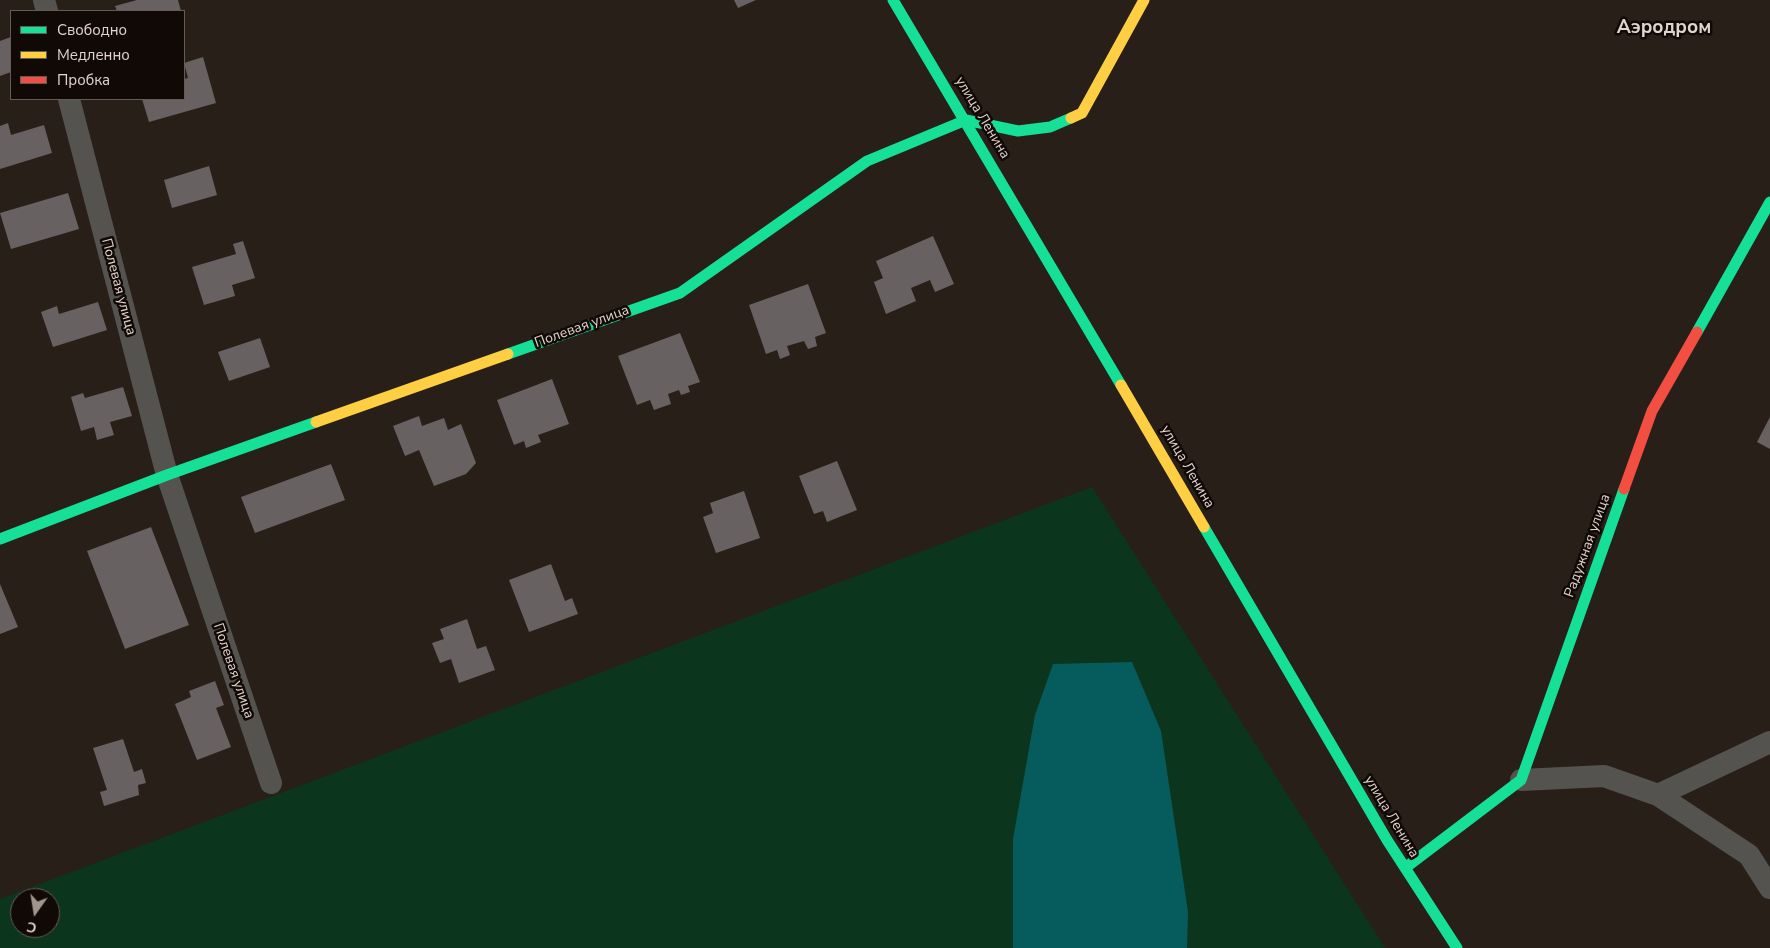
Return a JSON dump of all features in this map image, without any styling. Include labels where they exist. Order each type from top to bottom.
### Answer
[{"type":"street","name":"улица Ленина","points":[[893,0],[966,120],[1404,868],[1457,948]]},
{"type":"street","points":[[966,120],[1018,130],[1050,127],[1082,113],[1144,0]]},
{"type":"street","name":"Полевая улица","points":[[70,100],[167,475],[271,783]]},
{"type":"street","name":"Полевая улица","points":[[0,539],[167,475],[680,292],[867,161],[966,120]]},
{"type":"street","name":"Радужная улица","points":[[1521,780],[1652,411],[1770,202]]},
{"type":"street","points":[[1658,795],[1770,742]]},
{"type":"street","points":[[1404,868],[1521,780],[1604,776],[1658,795],[1749,855],[1770,888]]},
{"type":"green space","points":[[1092,487],[1385,948],[0,948],[0,899],[10,895],[10,938],[60,938],[60,888],[29,888]]},
{"type":"water","points":[[1132,662],[1161,731],[1188,912],[1187,948],[1013,948],[1013,839],[1035,715],[1053,664]]},
{"type":"building","points":[[137,0],[178,0],[181,10],[117,10],[115,6]]},
{"type":"building","points":[[734,0],[756,0],[738,8]]},
{"type":"building","points":[[10,37],[10,72],[0,76],[0,41]]},
{"type":"building","points":[[203,57],[216,103],[149,122],[142,100],[185,100],[185,79],[188,78],[185,63]]},
{"type":"building","points":[[8,123],[11,135],[44,125],[52,153],[0,169],[0,126]]},
{"type":"building","points":[[209,166],[217,195],[172,208],[164,180]]},
{"type":"building","points":[[68,193],[79,229],[11,249],[0,213]]},
{"type":"building","points":[[933,236],[954,284],[935,292],[930,280],[911,288],[916,301],[886,314],[874,282],[883,278],[876,261]]},
{"type":"building","points":[[243,241],[255,278],[232,285],[235,296],[204,305],[192,267],[236,254],[233,244]]},
{"type":"building","points":[[808,284],[826,333],[815,337],[817,346],[808,349],[804,341],[787,346],[790,355],[780,359],[777,350],[766,354],[749,305]]},
{"type":"building","points":[[98,302],[107,330],[53,347],[41,312],[57,306],[59,314]]},
{"type":"building","points":[[680,333],[700,382],[688,386],[690,392],[681,395],[679,390],[668,394],[671,404],[654,410],[650,400],[637,405],[618,356]]},
{"type":"building","points":[[260,338],[270,367],[229,381],[218,352]]},
{"type":"building","points":[[552,379],[569,424],[538,435],[541,442],[526,448],[524,441],[514,445],[497,400]]},
{"type":"building","points":[[123,387],[132,416],[110,422],[114,435],[97,440],[94,427],[81,431],[71,397],[83,393],[85,398]]},
{"type":"building","points":[[419,416],[422,426],[444,418],[448,430],[461,424],[476,463],[466,474],[434,486],[419,450],[405,456],[393,426]]},
{"type":"building","points":[[1770,417],[1770,449],[1757,442]]},
{"type":"building","points":[[837,461],[857,510],[827,522],[823,511],[814,514],[799,476]]},
{"type":"building","points":[[331,464],[345,500],[255,533],[241,497]]},
{"type":"building","points":[[744,491],[760,538],[716,553],[703,517],[713,513],[710,503]]},
{"type":"building","points":[[151,527],[189,625],[125,649],[87,551]]},
{"type":"building","points":[[551,564],[565,601],[572,598],[578,614],[529,632],[509,580]]},
{"type":"building","points":[[0,584],[18,627],[0,634]]},
{"type":"building","points":[[467,619],[477,649],[486,646],[495,670],[459,683],[451,659],[440,663],[432,643],[444,639],[440,629]]},
{"type":"building","points":[[215,681],[224,705],[216,708],[231,747],[197,760],[175,704],[191,697],[189,691]]},
{"type":"building","points":[[123,739],[134,772],[142,769],[146,783],[138,785],[139,795],[104,806],[100,792],[107,790],[93,748]]},
{"type":"traffic: fast","points":[[893,0],[1121,385]]},
{"type":"traffic: fast","points":[[508,354],[680,293],[867,161],[966,120],[1018,131],[1050,127],[1071,118]]},
{"type":"traffic: fast","points":[[1697,332],[1770,202]]},
{"type":"traffic: fast","points":[[0,539],[167,475],[316,422]]},
{"type":"traffic: fast","points":[[1405,868],[1521,780],[1624,489]]},
{"type":"traffic: fast","points":[[1204,527],[1387,840],[1457,948]]},
{"type":"traffic: slow","points":[[1071,118],[1082,113],[1144,0]]},
{"type":"traffic: slow","points":[[316,422],[508,354]]},
{"type":"traffic: slow","points":[[1121,385],[1204,527]]},
{"type":"traffic: jam","points":[[1624,489],[1652,411],[1697,332]]},
{"type":"district","name":"Аэродром","points":[[1664,28]]}]
